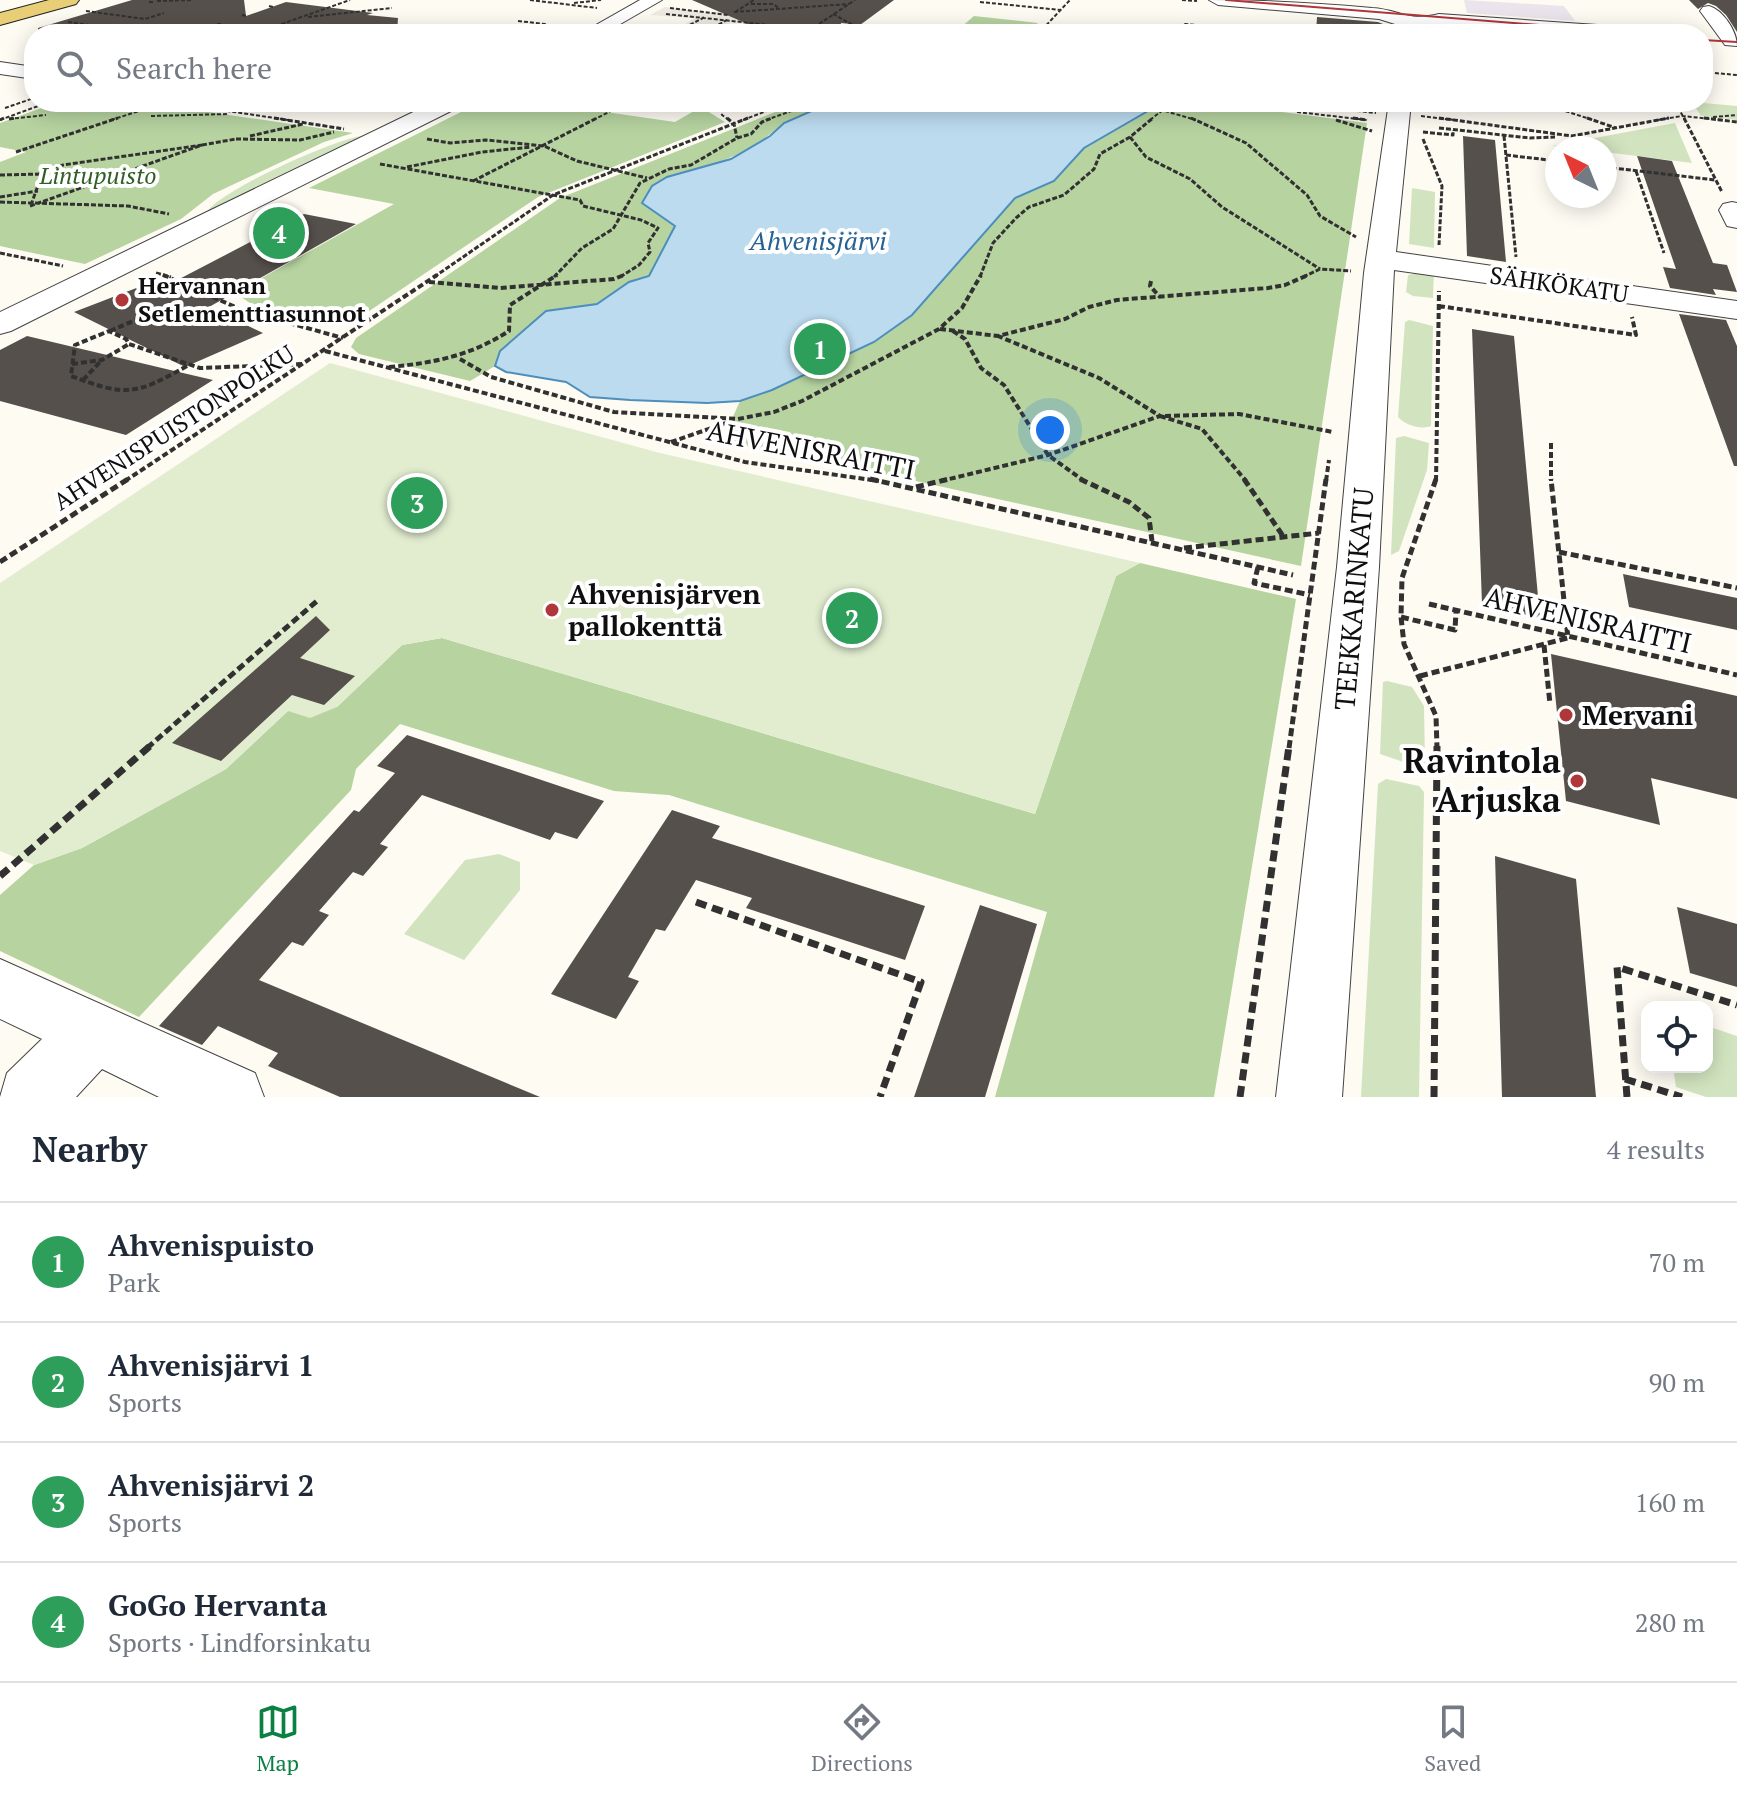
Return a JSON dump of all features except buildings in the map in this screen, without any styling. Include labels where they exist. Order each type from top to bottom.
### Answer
[{"type":"main road","points":[[0,19],[76,5]]},
{"type":"street","points":[[1218,0],[1282,8],[1515,24]]},
{"type":"street","points":[[608,24],[633,11],[659,3]]},
{"type":"street","points":[[1709,11],[1734,41]]},
{"type":"street","points":[[1713,38],[1734,41]]},
{"type":"street","points":[[0,68],[24,72]]},
{"type":"street","points":[[0,324],[431,112]]},
{"type":"street","name":"TEEKKARINKATU","points":[[1309,1097],[1358,567],[1364,247],[1400,120]]},
{"type":"street","name":"SÄHKÖKATU","points":[[1364,247],[1440,267],[1737,310]]},
{"type":"street","points":[[0,988],[231,1097]]},
{"type":"street","points":[[31,1097],[92,1034]]},
{"type":"path","points":[[153,1],[192,0]]},
{"type":"path","points":[[282,24],[350,0]]},
{"type":"path","points":[[532,0],[728,18]]},
{"type":"path","points":[[564,4],[572,0]]},
{"type":"path","points":[[588,0],[594,1]]},
{"type":"path","points":[[564,4],[601,0]]},
{"type":"path","points":[[718,24],[754,0]]},
{"type":"path","points":[[819,24],[855,0]]},
{"type":"path","points":[[1048,24],[1070,0]]},
{"type":"path","points":[[734,12],[779,9],[817,2],[849,4]]},
{"type":"path","points":[[980,2],[1061,10]]},
{"type":"path","points":[[659,3],[769,24]]},
{"type":"path","points":[[748,4],[773,4],[779,9]]},
{"type":"path","points":[[76,5],[113,15],[145,19]]},
{"type":"path","points":[[681,14],[692,6]]},
{"type":"path","points":[[299,18],[392,8]]},
{"type":"path","points":[[140,20],[164,13]]},
{"type":"path","points":[[833,14],[851,24]]},
{"type":"path","points":[[107,16],[113,15]]},
{"type":"path","points":[[692,24],[705,17]]},
{"type":"path","points":[[57,21],[78,24]]},
{"type":"path","points":[[518,21],[545,24]]},
{"type":"path","points":[[1713,73],[1737,75]]},
{"type":"path","points":[[5,108],[24,101]]},
{"type":"path","points":[[0,120],[24,111]]},
{"type":"path","points":[[16,152],[137,112]]},
{"type":"path","points":[[232,112],[384,135]]},
{"type":"path","points":[[473,181],[610,112]]},
{"type":"path","points":[[721,112],[734,124],[737,138]]},
{"type":"path","name":"AHVENISPUISTONPOLKU","points":[[0,562],[325,351],[553,195],[765,112]]},
{"type":"path","points":[[384,368],[460,359],[509,331],[510,305],[559,273],[582,248],[613,229],[629,196],[640,183],[691,165],[737,138],[751,134],[762,122],[790,112]]},
{"type":"path","points":[[670,442],[802,401],[939,329],[962,308],[976,288],[993,243],[1016,218],[1029,207],[1064,195],[1094,169],[1100,154],[1164,112]]},
{"type":"path","points":[[1169,112],[1186,116],[1246,143],[1307,195],[1310,205],[1328,224],[1364,247]]},
{"type":"path","points":[[1293,112],[1572,136],[1682,116],[1737,122]]},
{"type":"path","points":[[1353,112],[1453,130],[1545,137]]},
{"type":"path","points":[[1572,112],[1617,129]]},
{"type":"path","points":[[1680,112],[1734,215]]},
{"type":"path","points":[[151,116],[238,113]]},
{"type":"path","points":[[0,120],[46,115]]},
{"type":"path","points":[[1315,115],[1400,120],[1453,135],[1453,130]]},
{"type":"path","points":[[1704,118],[1737,115]]},
{"type":"path","points":[[1400,120],[1423,141],[1442,186],[1437,477],[1402,578],[1401,617],[1404,644],[1436,716],[1439,783],[1434,1097]]},
{"type":"path","points":[[0,175],[42,174],[63,165],[202,145],[308,123]]},
{"type":"path","points":[[236,139],[300,140],[346,129]]},
{"type":"path","points":[[1504,135],[1517,266]]},
{"type":"path","points":[[1130,137],[1146,157],[1190,179],[1222,207],[1320,269]]},
{"type":"path","points":[[421,138],[450,143],[486,140],[544,146],[577,161],[650,177]]},
{"type":"path","points":[[30,206],[202,145]]},
{"type":"path","points":[[401,169],[482,152],[544,146]]},
{"type":"path","points":[[1506,155],[1545,160]]},
{"type":"path","points":[[375,163],[580,200],[583,206],[648,221],[658,228],[648,243],[650,252],[645,260],[631,273],[614,279],[500,288],[427,281]]},
{"type":"path","points":[[1617,168],[1716,180]]},
{"type":"path","points":[[1636,170],[1664,253]]},
{"type":"path","points":[[30,206],[42,174]]},
{"type":"path","points":[[0,200],[38,191]]},
{"type":"path","points":[[0,200],[30,206],[145,207],[172,215]]},
{"type":"path","points":[[1269,247],[1272,240]]},
{"type":"path","points":[[998,336],[1050,324],[1089,307],[1117,300],[1285,285],[1364,247]]},
{"type":"path","points":[[143,270],[173,277],[242,310],[344,338]]},
{"type":"path","points":[[1151,281],[1150,286],[1161,297]]},
{"type":"path","points":[[1439,306],[1636,335],[1629,304]]},
{"type":"path","points":[[145,316],[75,345],[71,376],[126,394],[140,392],[187,366]]},
{"type":"path","points":[[939,329],[998,336],[1099,378],[1160,416],[1202,429],[1251,487],[1283,536]]},
{"type":"path","points":[[952,330],[965,339],[981,368],[1004,385],[1048,455],[1078,478],[1129,502],[1149,518],[1152,541]]},
{"type":"path","points":[[109,331],[126,339],[129,344],[187,366],[305,364]]},
{"type":"path","points":[[83,380],[102,360],[129,344]]},
{"type":"path","name":"AHVENISRAITTI","points":[[325,351],[745,462],[857,476],[1293,575]]},
{"type":"path","points":[[460,359],[491,377],[614,412],[738,419]]},
{"type":"path","points":[[72,364],[102,360]]},
{"type":"path","points":[[911,489],[1048,455],[1160,416],[1239,414],[1333,431],[1240,1097]]},
{"type":"path","points":[[1420,676],[1568,638],[1549,461],[1553,456],[1551,443]]},
{"type":"path","points":[[1179,548],[1319,533]]},
{"type":"path","points":[[1559,552],[1737,588]]},
{"type":"path","points":[[1258,567],[1254,583],[1310,595]]},
{"type":"path","points":[[0,876],[317,601]]},
{"type":"path","name":"AHVENISRAITTI","points":[[1429,604],[1737,675]]},
{"type":"path","points":[[1401,617],[1455,630],[1456,610]]},
{"type":"path","points":[[1544,645],[1550,704]]},
{"type":"path","points":[[696,902],[921,982],[880,1097]]},
{"type":"path","points":[[1627,1097],[1617,967],[1737,1005]]},
{"type":"path","points":[[1625,1079],[1682,1097]]},
{"type":"shaded area","points":[[1464,0],[1564,6],[1575,21],[1467,13]]},
{"type":"shaded area","points":[[665,7],[710,13],[733,8],[762,24],[686,24],[695,18],[650,15]]},
{"type":"green space","points":[[974,16],[1038,23],[1037,24],[965,24]]},
{"type":"green space","points":[[1713,104],[1737,106],[1737,120],[1701,116],[1698,112],[1713,112]]},
{"type":"green space","name":"Lintupuisto","points":[[30,112],[209,112],[353,133],[324,142],[213,194],[181,219],[85,264],[0,246],[0,162],[26,152],[0,147],[0,123]]},
{"type":"green space","points":[[461,112],[606,112],[675,122],[692,112],[709,112],[725,122],[538,197],[350,324],[338,326],[253,305],[235,293],[394,204],[309,188]]},
{"type":"green space","points":[[775,112],[809,112],[784,123],[751,149],[707,167],[642,203],[675,225],[649,277],[629,282],[597,304],[546,311],[500,351],[495,366],[470,381],[359,354],[351,347],[356,338],[560,198]]},
{"type":"green space","points":[[1143,112],[1282,112],[1367,123],[1301,566],[753,448],[731,440],[732,419],[740,401],[772,390],[874,342],[912,315],[1015,198],[1054,181],[1084,148]]},
{"type":"green space","points":[[1675,123],[1692,163],[1617,154],[1617,136],[1605,136]]},
{"type":"green space","points":[[367,135],[207,212],[217,202],[256,178],[332,145]]},
{"type":"green space","points":[[1412,188],[1435,192],[1434,248],[1409,244]]},
{"type":"green space","points":[[1434,270],[1433,298],[1406,292],[1408,275]]},
{"type":"green space","points":[[1409,320],[1433,326],[1431,426],[1427,427],[1413,426],[1398,417],[1405,322]]},
{"type":"green space","name":"Ahvenisjärven pallokenttä","points":[[330,363],[660,453],[1140,563],[1116,576],[1035,814],[442,638],[402,645],[337,707],[310,718],[288,711],[226,769],[82,848],[34,865],[0,851],[0,583]]},
{"type":"green space","points":[[1404,436],[1429,443],[1427,470],[1399,551],[1391,555],[1396,438]]},
{"type":"green space","points":[[1140,563],[1296,599],[1214,1097],[995,1097],[1047,912],[669,795],[614,791],[400,724],[356,769],[351,790],[139,1017],[0,951],[0,895],[34,865],[82,848],[226,769],[288,711],[337,707],[402,645],[442,638],[1035,814],[1116,576]]},
{"type":"green space","points":[[1383,682],[1412,687],[1424,706],[1425,765],[1421,768],[1380,754]]},
{"type":"green space","points":[[1386,779],[1419,786],[1424,792],[1419,1097],[1361,1097],[1378,784]]},
{"type":"green space","points":[[499,854],[520,862],[520,890],[464,960],[404,934],[465,860]]},
{"type":"green space","points":[[1713,1028],[1737,1036],[1737,1097],[1706,1097],[1676,1087],[1674,1073],[1713,1073]]},
{"type":"water","name":"Ahvenisjärvi","points":[[809,112],[1146,112],[1084,148],[1054,181],[1015,198],[912,315],[874,342],[772,390],[740,401],[707,403],[590,397],[566,382],[506,372],[495,366],[500,351],[546,311],[597,304],[629,282],[649,276],[675,226],[642,203],[652,186],[667,177],[731,159],[770,136],[784,123]]},
{"type":"tram line","points":[[1226,0],[1527,24]]},
{"type":"tram line","points":[[1713,41],[1737,42]]},
{"type":"place","name":"GoGo Hervanta","points":[[279,233]]},
{"type":"place","name":"Hervannan Setlementtiasunnot","points":[[122,300]]},
{"type":"place","name":"Ahvenispuisto","points":[[820,349]]},
{"type":"place","name":"Ahvenisjärvi 2","points":[[417,503]]},
{"type":"place","name":"Ahvenisjärven pallokenttä","points":[[552,610]]},
{"type":"place","name":"Ahvenisjärvi 1","points":[[852,618]]},
{"type":"place","name":"Mervani","points":[[1566,715]]},
{"type":"place","name":"Ravintola Arjuska","points":[[1577,781]]}]
